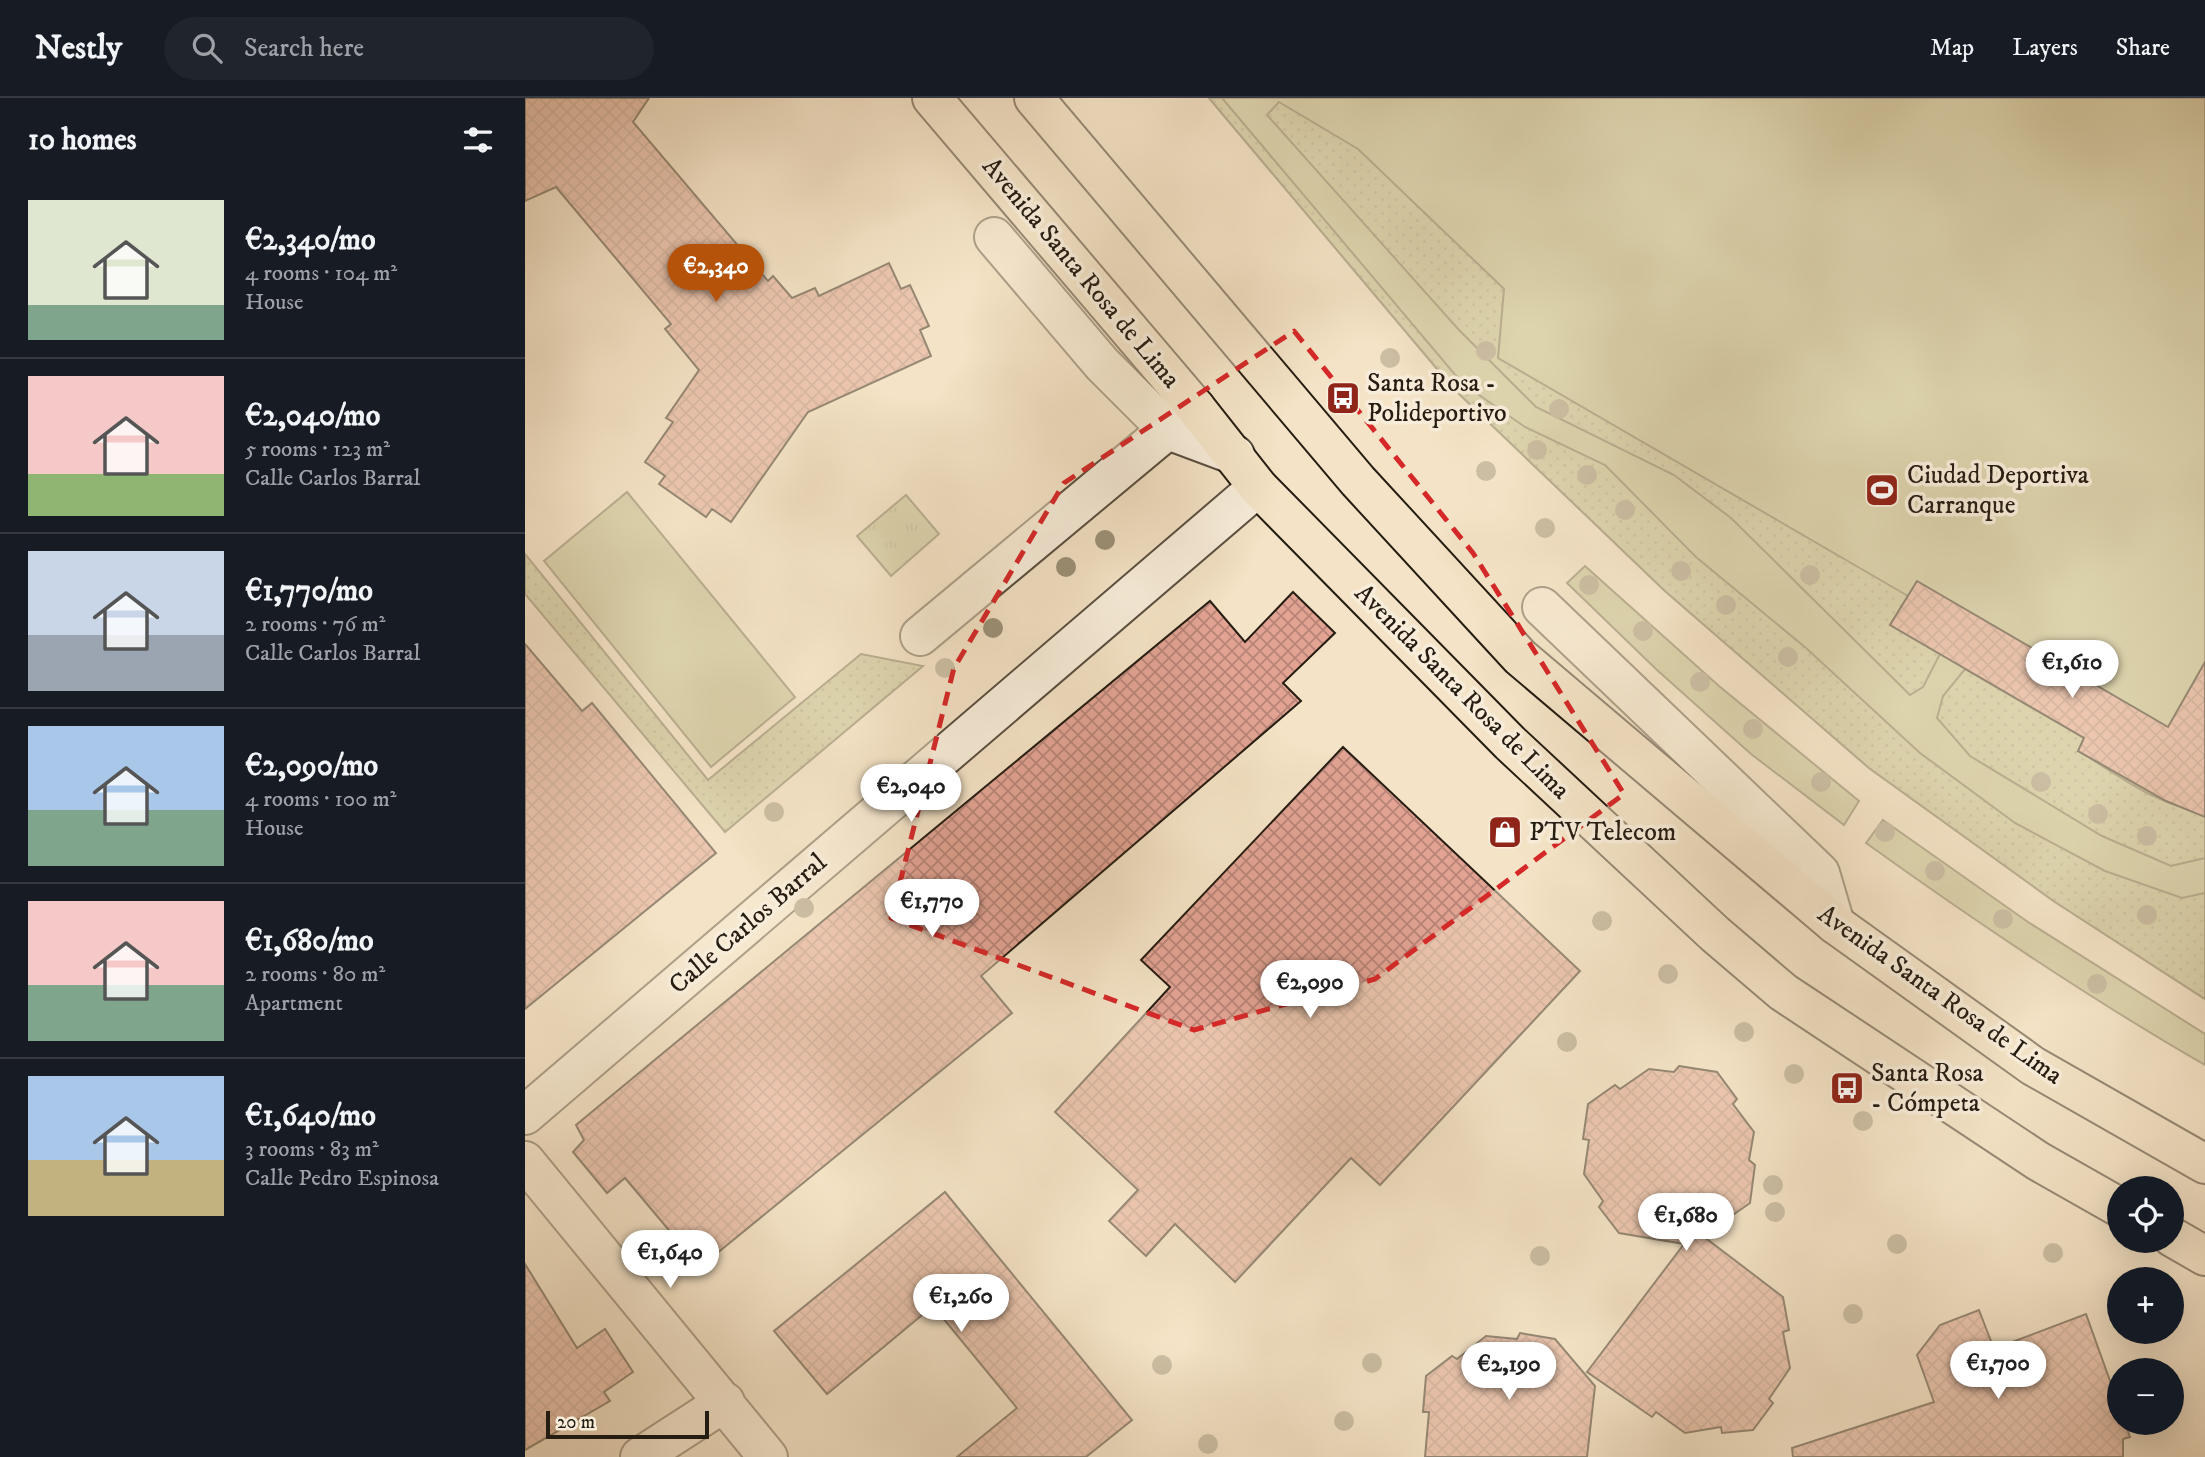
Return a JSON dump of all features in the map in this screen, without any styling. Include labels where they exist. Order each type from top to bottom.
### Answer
[{"type":"main road","name":"Avenida Santa Rosa de Lima","points":[[932,98],[1181,419],[1235,455],[1258,487],[1510,743],[1715,934],[1783,992],[2038,1161],[2107,1200]]},
{"type":"main road","name":"Avenida Santa Rosa de Lima","points":[[1034,98],[1358,481],[1520,657],[1835,924],[2033,1066],[2205,1164]]},
{"type":"main road","points":[[2184,1244],[2205,1256]]},
{"type":"street","points":[[920,636],[1181,419],[1102,364],[994,237]]},
{"type":"street","name":"Calle Carlos Barral","points":[[525,1115],[1258,487]]},
{"type":"street","points":[[1542,607],[1820,873],[1835,924]]},
{"type":"street","points":[[525,1161],[768,1457]]},
{"type":"street","points":[[640,1457],[725,1402]]},
{"type":"highlighted area","points":[[1294,331],[1473,553],[1624,794],[1375,979],[1194,1030],[891,918],[954,668],[1064,483]]},
{"type":"green space","name":"Ciudad Deportiva Carranque","points":[[1209,98],[2205,98],[2205,999],[2055,902],[1869,768],[1665,591],[1454,389]]},
{"type":"green space","points":[[1209,98],[1222,98],[1462,383],[1525,427],[1605,465],[1696,557],[1806,648],[1920,753],[2015,823],[2105,871],[2182,898],[2205,893],[2205,999],[2055,902],[1869,768],[1665,591],[1454,389]]},
{"type":"green space","points":[[1279,102],[1358,149],[1504,289],[1498,358],[1908,596],[1890,625],[1940,654],[1923,687],[1910,695],[1731,518],[1674,475],[1536,407],[1459,330],[1267,115]]},
{"type":"green space","points":[[627,492],[795,697],[711,767],[544,561]]},
{"type":"green space","points":[[906,495],[939,534],[891,576],[857,536]]},
{"type":"green space","points":[[525,554],[708,780],[861,654],[923,666],[725,832],[525,594]]},
{"type":"green space","points":[[1585,566],[1719,686],[1859,801],[1844,825],[1751,754],[1657,670],[1567,583]]},
{"type":"green space","points":[[1965,669],[2084,738],[2078,751],[2123,779],[2172,804],[2205,811],[2205,858],[2171,866],[2102,836],[1970,756],[1937,718],[1943,696]]},
{"type":"green space","points":[[1883,820],[2028,922],[2205,1034],[2205,1065],[2033,958],[1866,843]]},
{"type":"building","points":[[525,98],[649,98],[633,122],[768,281],[773,276],[792,298],[815,288],[819,296],[889,263],[901,289],[910,285],[929,326],[920,330],[931,356],[808,412],[731,522],[712,509],[706,517],[659,484],[665,476],[645,462],[673,422],[666,418],[699,370],[665,329],[671,324],[556,187],[525,201]]},
{"type":"building","points":[[1917,581],[2168,727],[2205,662],[2205,817],[2166,801],[2078,751],[2084,738],[1890,625]]},
{"type":"building","points":[[1293,592],[1335,633],[1283,683],[1301,701],[981,976],[1012,1013],[700,1267],[625,1178],[607,1193],[573,1152],[584,1140],[576,1125],[1210,601],[1245,642]]},
{"type":"building","points":[[525,644],[582,711],[592,703],[716,853],[525,1009]]},
{"type":"building","points":[[1343,747],[1580,971],[1380,1185],[1351,1158],[1235,1282],[1175,1224],[1146,1256],[1109,1221],[1138,1190],[1055,1112],[1170,987],[1141,960]]},
{"type":"building","points":[[1679,1066],[1717,1072],[1737,1099],[1733,1104],[1754,1132],[1749,1160],[1755,1165],[1750,1203],[1703,1236],[1783,1297],[1789,1330],[1783,1332],[1790,1368],[1769,1399],[1773,1403],[1753,1430],[1722,1433],[1721,1427],[1685,1433],[1656,1412],[1652,1417],[1587,1372],[1684,1244],[1619,1233],[1599,1207],[1603,1201],[1584,1174],[1589,1140],[1583,1139],[1588,1104],[1615,1085],[1620,1089],[1649,1069],[1674,1072]]},
{"type":"building","points":[[945,1192],[1132,1420],[1086,1457],[957,1457],[1017,1408],[933,1306],[827,1394],[774,1331]]},
{"type":"building","points":[[525,1264],[577,1348],[605,1329],[633,1372],[604,1392],[610,1401],[525,1450]]},
{"type":"building","points":[[1979,1310],[1994,1349],[2086,1314],[2107,1373],[2107,1435],[2130,1437],[2123,1439],[2123,1457],[1793,1457],[1792,1448],[1934,1402],[1917,1355],[1940,1325]]},
{"type":"building","points":[[1520,1333],[1555,1339],[1595,1386],[1587,1457],[1425,1457],[1429,1412],[1423,1412],[1426,1376],[1452,1356],[1457,1359],[1486,1336],[1517,1339]]},
{"type":"place","name":"Santa Rosa - Polideportivo","points":[[1343,398]]},
{"type":"place","name":"Ciudad Deportiva Carranque","points":[[1882,490]]},
{"type":"place","name":"PTV Telecom","points":[[1505,832]]},
{"type":"place","name":"Santa Rosa - Cómpeta","points":[[1847,1088]]}]
